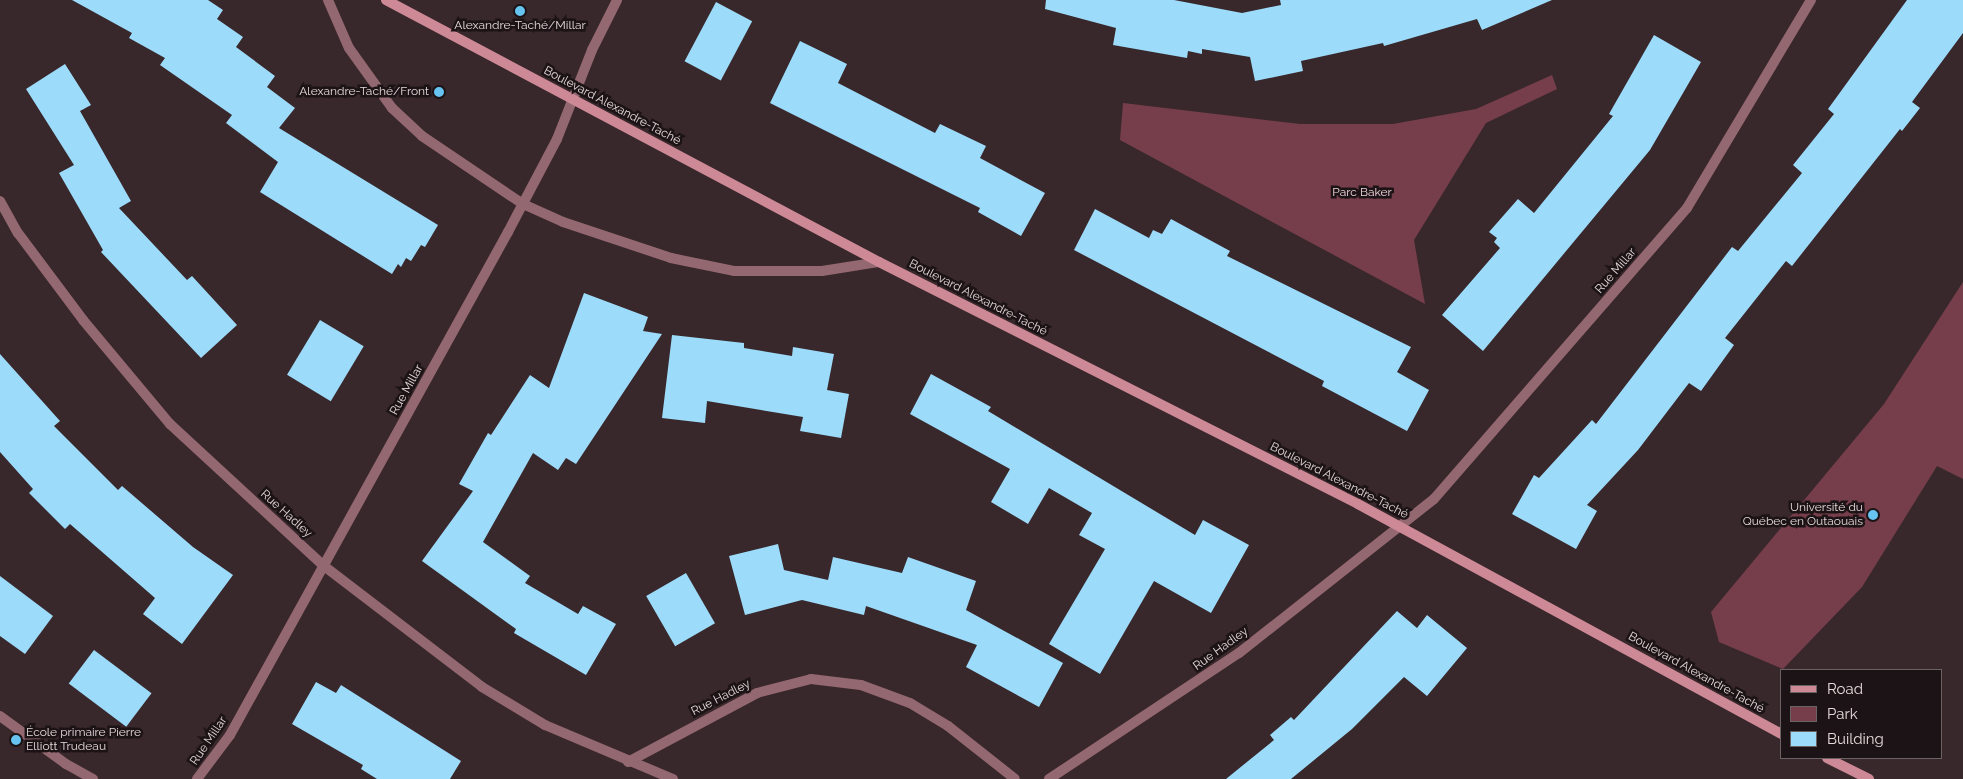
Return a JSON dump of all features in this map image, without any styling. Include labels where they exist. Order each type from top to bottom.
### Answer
[{"type":"main road","name":"Boulevard Alexandre-Taché","points":[[386,0],[879,262],[1399,526],[1780,733]]},
{"type":"main road","points":[[1829,759],[1869,779]]},
{"type":"street","points":[[328,0],[349,48],[392,108],[422,136],[523,204],[563,222],[671,258],[734,271],[822,270],[879,262]]},
{"type":"street","name":"Rue Millar","points":[[197,779],[230,735],[523,204],[555,143],[617,0]]},
{"type":"street","name":"Rue Millar","points":[[1399,526],[1434,499],[1687,208],[1811,0]]},
{"type":"street","name":"Rue Hadley","points":[[0,201],[18,234],[83,320],[170,424],[324,566],[482,687],[545,725],[628,762],[673,779]]},
{"type":"street","name":"Rue Hadley","points":[[1049,779],[1239,653],[1399,526]]},
{"type":"street","name":"Rue Hadley","points":[[628,762],[757,693],[811,679],[861,684],[910,703],[948,726],[1015,779]]},
{"type":"street","points":[[0,716],[66,764],[93,779]]},
{"type":"green space","name":"Parc Baker","points":[[1552,75],[1557,89],[1486,123],[1414,240],[1425,304],[1120,140],[1123,103],[1300,124],[1393,124],[1476,109]]},
{"type":"green space","points":[[1963,282],[1963,479],[1937,466],[1862,587],[1783,669],[1719,642],[1711,612],[1884,404]]},
{"type":"building","points":[[72,0],[208,0],[223,10],[217,19],[243,37],[236,47],[275,76],[267,87],[295,108],[279,128],[438,225],[425,247],[421,245],[411,261],[406,258],[401,267],[398,264],[392,274],[260,192],[278,162],[226,123],[232,115],[160,65],[165,58],[129,38],[132,33]]},
{"type":"building","points":[[1046,0],[1174,0],[1242,13],[1281,5],[1280,0],[1552,0],[1482,30],[1477,19],[1384,46],[1383,43],[1301,61],[1303,71],[1255,81],[1250,57],[1202,49],[1202,54],[1188,51],[1187,58],[1113,45],[1116,28],[1045,9]]},
{"type":"building","points":[[1907,0],[1963,0],[1963,33],[1912,102],[1920,108],[1902,131],[1900,129],[1792,266],[1786,261],[1725,338],[1734,345],[1701,391],[1689,383],[1638,450],[1587,505],[1597,511],[1576,549],[1512,514],[1534,475],[1539,478],[1592,420],[1596,424],[1732,247],[1738,251],[1802,173],[1793,165],[1834,114],[1828,109]]},
{"type":"building","points":[[716,2],[752,21],[721,80],[685,61]]},
{"type":"building","points":[[1654,35],[1701,62],[1650,150],[1483,351],[1442,315],[1500,248],[1494,242],[1497,238],[1489,232],[1518,199],[1534,213],[1613,116],[1609,114]]},
{"type":"building","points":[[800,41],[847,64],[838,83],[935,133],[940,124],[986,146],[980,158],[1045,193],[1021,236],[978,212],[980,208],[770,103]]},
{"type":"building","points":[[65,64],[91,105],[80,111],[131,201],[119,208],[187,280],[192,276],[237,325],[201,358],[101,252],[103,250],[59,173],[74,165],[26,89]]},
{"type":"building","points":[[1095,209],[1149,238],[1153,230],[1162,234],[1171,219],[1230,251],[1227,256],[1411,347],[1397,372],[1429,390],[1407,431],[1322,386],[1324,381],[1074,250]]},
{"type":"building","points":[[584,293],[648,317],[643,331],[662,334],[576,464],[566,458],[558,470],[533,453],[483,542],[530,576],[525,583],[578,614],[583,606],[616,624],[586,675],[514,633],[516,629],[422,561],[473,491],[459,484],[488,433],[491,435],[530,375],[549,388]]},
{"type":"building","points":[[320,320],[364,346],[331,401],[287,375]]},
{"type":"building","points":[[672,335],[744,343],[744,348],[792,356],[793,347],[834,354],[827,390],[849,394],[841,438],[800,431],[803,417],[707,401],[705,423],[662,418]]},
{"type":"building","points":[[0,354],[60,421],[54,426],[118,490],[122,486],[193,547],[233,575],[182,644],[143,614],[155,598],[70,524],[65,529],[29,493],[33,489],[0,452]]},
{"type":"building","points":[[931,374],[991,407],[988,411],[1195,535],[1203,520],[1249,545],[1211,613],[1154,581],[1100,674],[1049,644],[1105,549],[1079,535],[1092,513],[1049,488],[1028,524],[991,502],[1010,469],[910,414]]},
{"type":"building","points":[[778,544],[784,570],[828,580],[833,557],[902,573],[908,557],[976,581],[966,610],[1063,663],[1039,707],[966,667],[977,645],[866,606],[864,615],[802,600],[745,615],[729,556]]},
{"type":"building","points":[[686,573],[715,623],[675,646],[646,596]]},
{"type":"building","points":[[0,576],[53,616],[25,654],[0,636]]},
{"type":"building","points":[[1397,611],[1417,628],[1427,615],[1467,648],[1427,696],[1404,677],[1352,729],[1291,779],[1226,779],[1274,740],[1270,735],[1291,717],[1294,720]]},
{"type":"building","points":[[94,650],[152,693],[126,727],[69,684]]},
{"type":"building","points":[[316,682],[336,693],[341,685],[461,761],[450,779],[377,779],[361,769],[363,765],[292,724]]},
{"type":"place","name":"Alexandre-Taché/Millar","points":[[520,11]]},
{"type":"place","name":"Alexandre-Taché/Front","points":[[439,92]]},
{"type":"place","name":"Université du Québec en Outaouais","points":[[1873,515]]},
{"type":"place","name":"École primaire Pierre Elliott Trudeau","points":[[16,740]]}]
